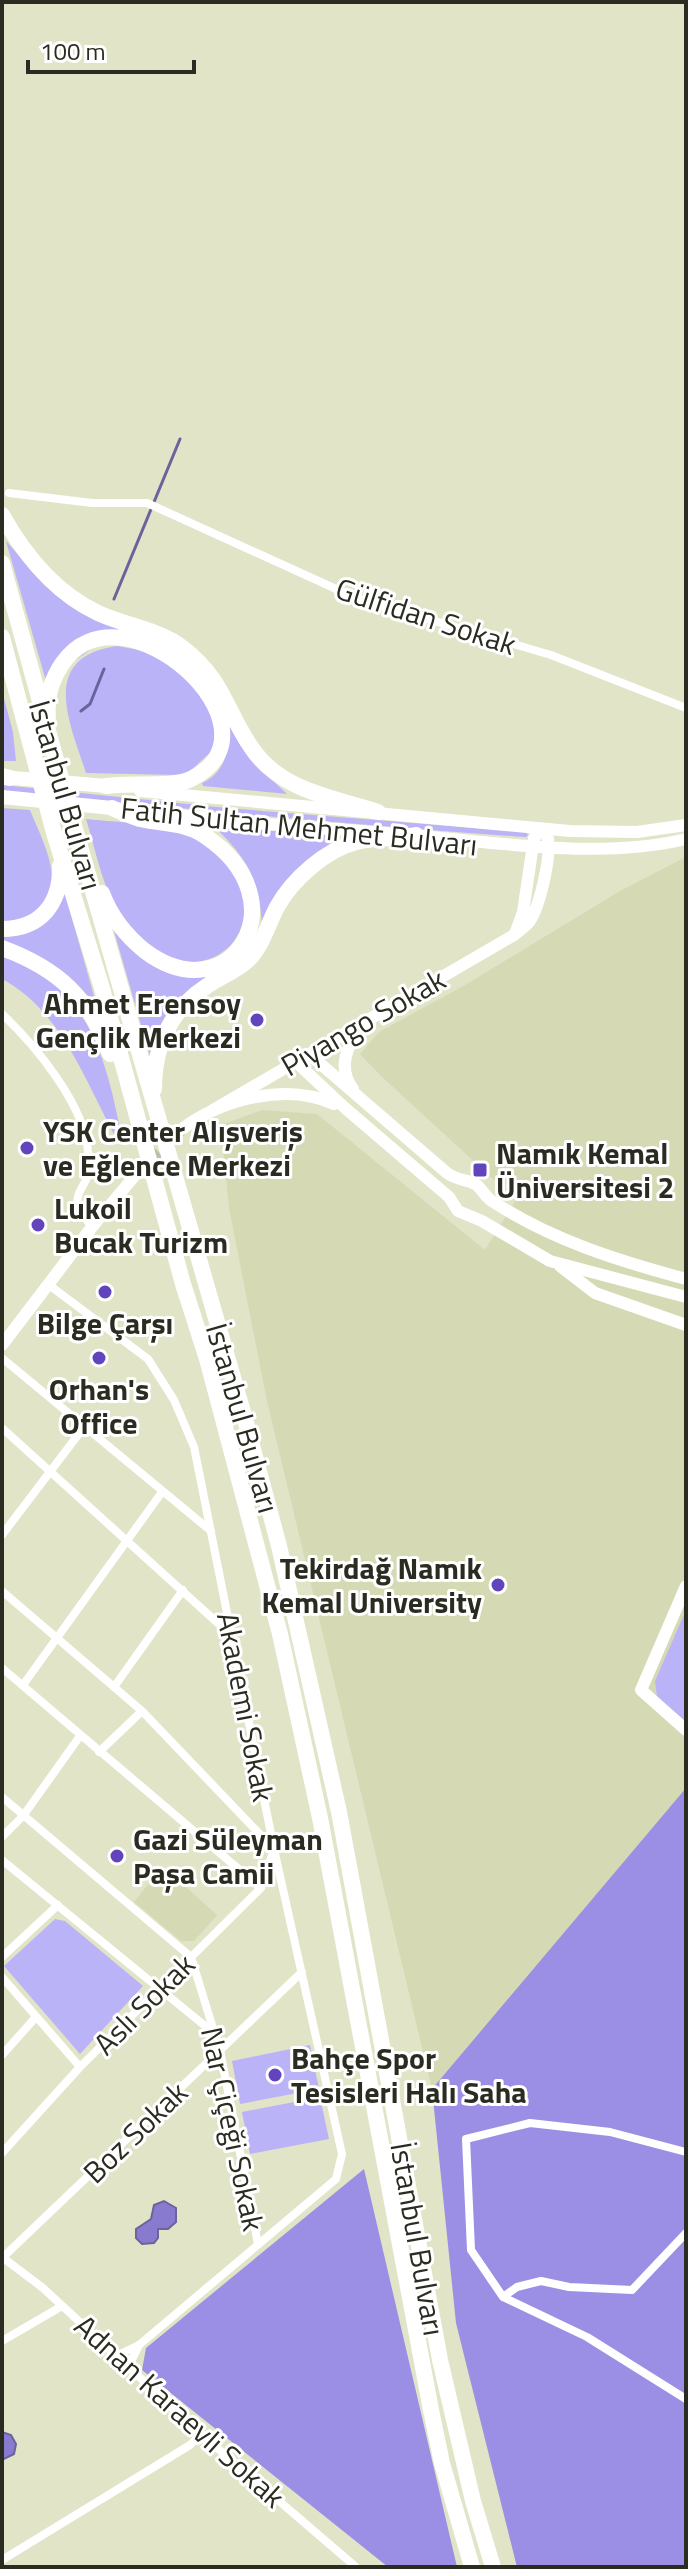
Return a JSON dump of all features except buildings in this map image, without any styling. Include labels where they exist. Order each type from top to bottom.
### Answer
[{"type":"highway","points":[[2,515],[30,559],[54,585],[99,613],[158,634],[190,654],[220,687],[251,748],[269,768],[314,794],[378,812]]},
{"type":"highway","name":"İstanbul Bulvarı","points":[[2,563],[158,1123],[249,1433],[306,1659],[391,2083],[418,2256],[473,2501],[493,2567]]},
{"type":"highway","name":"İstanbul Bulvarı","points":[[2,637],[54,833],[98,973],[183,1284],[207,1359],[280,1634],[320,1818],[431,2410],[442,2463],[472,2567]]},
{"type":"highway","points":[[50,741],[47,710],[53,682],[68,656],[79,648],[104,638],[135,641],[152,647],[183,666],[207,693],[221,720],[222,741],[213,761],[195,778],[185,782],[106,786]]},
{"type":"highway","points":[[2,675],[30,747]]},
{"type":"highway","points":[[75,829],[107,907],[121,928],[139,946],[169,965],[187,970],[226,961],[243,942],[253,920],[252,896],[235,864],[214,843],[190,828],[143,820],[112,808]]},
{"type":"highway","points":[[2,929],[13,929],[37,919],[54,901],[60,878],[54,833]]},
{"type":"highway","points":[[158,1123],[155,1066],[164,1033],[183,1005],[251,957],[292,886],[322,859],[357,842],[416,835]]},
{"type":"highway","points":[[2,948],[54,974],[90,1009],[138,1123]]},
{"type":"main road","name":"Fatih Sultan Mehmet Bulvarı","points":[[5,777],[543,829],[637,832],[686,825]]},
{"type":"main road","name":"Fatih Sultan Mehmet Bulvarı","points":[[2,797],[490,844],[635,846],[686,839]]},
{"type":"main road","points":[[514,935],[523,912],[534,838],[543,829],[549,847]]},
{"type":"main road","name":"Piyango Sokak","points":[[182,1129],[514,935],[528,923],[535,910],[549,847]]},
{"type":"main road","points":[[363,1101],[350,1085],[344,1068],[349,1047],[366,1021]]},
{"type":"main road","points":[[309,1054],[459,1181],[474,1183],[490,1200],[565,1240],[686,1279]]},
{"type":"main road","points":[[295,1061],[449,1197],[458,1211],[557,1264],[595,1293],[686,1325]]},
{"type":"main road","points":[[213,1110],[276,1095],[294,1094],[323,1099],[345,1108]]},
{"type":"main road","points":[[2,1345],[137,1173]]},
{"type":"main road","points":[[449,1197],[459,1181]]},
{"type":"main road","points":[[468,1214],[481,1207],[484,1195]]},
{"type":"main road","points":[[557,1264],[565,1240]]},
{"type":"main road","points":[[557,1264],[686,1297]]},
{"type":"main road","points":[[686,1586],[641,1690],[686,1730]]},
{"type":"street","name":"Gülfidan Sokak","points":[[9,493],[92,503],[137,501],[171,513],[356,598],[551,655],[686,708]]},
{"type":"street","points":[[2,1014],[44,1058],[66,1092],[82,1128],[89,1151],[88,1176],[78,1202],[79,1209],[92,1227]]},
{"type":"street","name":"Akademi Sokak","points":[[49,1285],[143,1355],[162,1379],[185,1421],[194,1447],[274,1849],[342,2154],[336,2179],[258,2244]]},
{"type":"street","points":[[2,1358],[211,1531]]},
{"type":"street","points":[[2,1535],[84,1427]]},
{"type":"street","points":[[2,1428],[232,1636]]},
{"type":"street","points":[[23,1685],[162,1492]]},
{"type":"street","points":[[114,1687],[183,1590]]},
{"type":"street","points":[[2,1591],[142,1711],[274,1849]]},
{"type":"street","points":[[2,1668],[261,1888]]},
{"type":"street","points":[[99,1752],[142,1711]]},
{"type":"street","points":[[2,1837],[23,1816],[80,1736]]},
{"type":"street","points":[[2,1797],[191,1957]]},
{"type":"street","name":"Aslı Sokak","points":[[2,2153],[80,2067],[261,1888],[274,1849]]},
{"type":"street","points":[[2,1860],[216,2035]]},
{"type":"street","points":[[2,1957],[58,1905]]},
{"type":"street","name":"Nar Çiçeği Sokak","points":[[139,2345],[258,2244],[220,2051],[191,1957]]},
{"type":"street","name":"Boz Sokak","points":[[2,2258],[302,1972]]},
{"type":"street","points":[[2,1977],[80,2067]]},
{"type":"street","points":[[2,2055],[36,2017]]},
{"type":"street","points":[[686,2152],[610,2132],[530,2123],[466,2139],[471,2250],[503,2297],[587,2337],[686,2399]]},
{"type":"street","points":[[503,2297],[517,2287],[541,2281],[569,2287],[632,2290],[686,2233]]},
{"type":"street","name":"Adnan Karaevli Sokak","points":[[2,2258],[62,2306],[201,2434],[356,2567]]},
{"type":"street","points":[[2,2341],[62,2306]]},
{"type":"street","points":[[116,2356],[139,2345]]},
{"type":"street","points":[[128,2368],[139,2345]]},
{"type":"street","points":[[2,2560],[190,2445],[201,2434]]},
{"type":"shaded area","points":[[6,541],[44,584],[125,629],[115,632],[46,681]]},
{"type":"shaded area","points":[[117,646],[159,658],[192,682],[214,717],[214,749],[188,773],[86,773],[68,714],[68,678],[77,664],[92,653]]},
{"type":"shaded area","points":[[2,691],[13,732],[16,761],[2,761]]},
{"type":"shaded area","points":[[227,715],[254,763],[287,794],[203,786],[202,783],[211,778],[223,763],[228,734]]},
{"type":"shaded area","points":[[2,785],[227,808],[526,832],[528,835],[395,827],[133,804],[2,791]]},
{"type":"shaded area","points":[[2,808],[30,810],[47,852],[52,886],[49,896],[33,917],[2,923]]},
{"type":"shaded area","points":[[86,819],[161,827],[200,841],[230,869],[243,898],[242,924],[230,946],[209,959],[183,962],[154,950],[117,911],[101,873]]},
{"type":"shaded area","points":[[214,826],[334,836],[332,845],[262,925],[258,894],[249,870]]},
{"type":"shaded area","name":"Tekirdağ Namık Kemal University","points":[[686,857],[686,2567],[517,2567],[463,2352],[432,2089],[267,1401],[229,1208],[221,1125],[262,1110],[317,1114],[485,1250],[516,1200],[360,1054],[379,1032],[465,985],[620,891]]},
{"type":"shaded area","points":[[65,894],[96,1003],[58,969],[2,942],[2,935],[54,912]]},
{"type":"shaded area","points":[[114,931],[155,967],[177,974],[211,972],[150,1056]]},
{"type":"shaded area","points":[[2,957],[32,968],[56,985],[75,1006],[90,1030],[101,1057],[123,1144],[120,1145],[58,1031],[24,993],[2,979]]},
{"type":"shaded area","points":[[686,1610],[686,1722],[657,1697],[655,1681]]},
{"type":"shaded area","points":[[686,1788],[686,2567],[517,2567],[456,2323],[432,2089]]},
{"type":"shaded area","points":[[167,1870],[217,1915],[194,1941],[181,1941],[134,1902],[159,1871]]},
{"type":"shaded area","points":[[55,1919],[65,1921],[143,1986],[80,2054],[4,1966]]},
{"type":"shaded area","name":"Bahçe Spor Tesisleri Halı Saha","points":[[310,2045],[319,2089],[240,2104],[232,2061]]},
{"type":"shaded area","name":"Bahçe Spor Tesisleri Halı Saha","points":[[320,2097],[329,2139],[250,2154],[242,2112]]},
{"type":"shaded area","points":[[364,2169],[457,2567],[388,2567],[142,2370],[146,2348]]},
{"type":"shaded area","points":[[164,2201],[176,2208],[176,2222],[168,2229],[158,2229],[158,2238],[154,2243],[142,2244],[136,2238],[136,2229],[151,2219],[154,2205]]},
{"type":"shaded area","points":[[2,2432],[11,2435],[16,2444],[14,2454],[2,2460]]},
{"type":"waterway","points":[[114,599],[180,439]]},
{"type":"waterway","points":[[81,711],[90,704],[104,669]]},
{"type":"tunnel","points":[[137,1173],[182,1129]]},
{"type":"place","name":"Ahmet Erensoy Gençlik Merkezi","points":[[257,1020]]},
{"type":"place","name":"YSK Center Alışveriş ve Eğlence Merkezi","points":[[27,1148]]},
{"type":"place","name":"Namık Kemal Üniversitesi 2","points":[[480,1170]]},
{"type":"place","name":"Lukoil Bucak Turizm","points":[[38,1225]]},
{"type":"place","name":"Bilge Çarşı","points":[[105,1292]]},
{"type":"place","name":"Orhan's Office","points":[[99,1358]]},
{"type":"place","name":"Tekirdağ Namık Kemal University","points":[[498,1585]]},
{"type":"place","name":"Gazi Süleyman Paşa Camii","points":[[117,1856]]},
{"type":"place","name":"Bahçe Spor Tesisleri Halı Saha","points":[[275,2075]]}]
